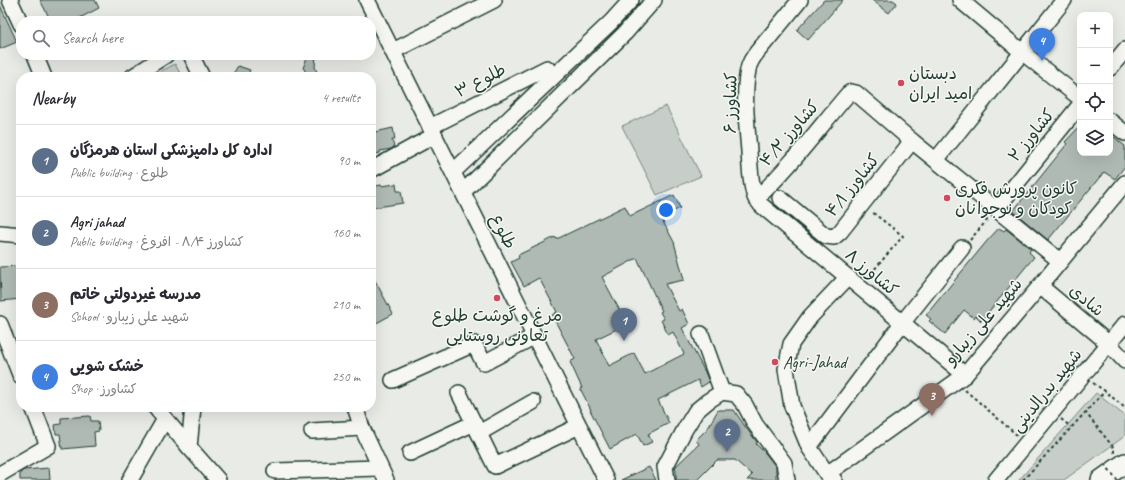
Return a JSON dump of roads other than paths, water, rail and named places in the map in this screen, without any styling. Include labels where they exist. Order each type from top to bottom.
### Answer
[{"type":"main road","points":[[1103,472],[1119,461]]},
{"type":"street","points":[[10,0],[17,16]]},
{"type":"street","name":"طلوع","points":[[367,0],[375,16]]},
{"type":"street","points":[[392,51],[494,0]]},
{"type":"street","points":[[453,172],[611,22],[631,0]]},
{"type":"street","points":[[463,192],[625,33],[654,0]]},
{"type":"street","name":"کشاورز ۶","points":[[756,199],[750,173],[746,114],[748,69],[752,59],[758,51],[800,0]]},
{"type":"street","points":[[960,0],[1077,96]]},
{"type":"street","points":[[936,160],[1064,0]]},
{"type":"street","name":"طلوع","points":[[376,18],[606,480]]},
{"type":"street","points":[[1113,64],[1125,50]]},
{"type":"street","points":[[36,60],[42,72]]},
{"type":"street","points":[[140,72],[158,60]]},
{"type":"street","points":[[194,60],[200,72]]},
{"type":"street","name":"طلوع ۳","points":[[376,167],[433,131],[547,68]]},
{"type":"street","name":"کشاورز ۴/۲","points":[[756,199],[772,183],[851,92],[856,93],[912,141]]},
{"type":"street","points":[[529,101],[542,115]]},
{"type":"street","name":"کشاورز ۲","points":[[996,209],[1077,109]]},
{"type":"street","points":[[1113,123],[1125,133]]},
{"type":"street","points":[[912,141],[1060,261]]},
{"type":"street","name":"کشاورز ۴/۱","points":[[780,198],[826,236],[834,237],[840,232],[912,141]]},
{"type":"street","name":"شهید علی زیبارو","points":[[830,477],[960,378],[1040,286],[1125,183]]},
{"type":"street","name":"کشاورز ۸","points":[[756,199],[761,205],[903,322],[960,378]]},
{"type":"street","points":[[0,233],[16,235]]},
{"type":"street","points":[[809,447],[903,322],[962,248]]},
{"type":"street","points":[[830,477],[809,447],[792,406],[786,369],[790,344],[810,316],[848,277]]},
{"type":"street","name":"شادی","points":[[1040,286],[1108,343],[1125,361]]},
{"type":"street","points":[[0,324],[16,364]]},
{"type":"street","name":"شهید بدرالدینی","points":[[996,480],[1125,324]]},
{"type":"street","points":[[701,334],[722,392]]},
{"type":"street","points":[[394,380],[474,344],[484,363],[535,336]]},
{"type":"street","points":[[459,392],[495,466],[579,426]]},
{"type":"street","points":[[667,480],[665,467],[692,417],[696,411],[722,392],[736,394],[745,405],[754,424],[784,462],[787,480]]},
{"type":"street","points":[[410,453],[476,428],[533,402]]},
{"type":"street","points":[[0,474],[48,446],[35,412]]},
{"type":"street","points":[[159,412],[218,480]]},
{"type":"street","points":[[189,447],[192,412]]},
{"type":"street","points":[[275,471],[383,474],[362,428],[357,412]]},
{"type":"street","points":[[130,480],[165,419]]},
{"type":"street","points":[[312,430],[362,428]]},
{"type":"place","name":"خشک شویی","points":[[1042,61]]},
{"type":"place","name":"دبستان امید ایران","points":[[901,83]]},
{"type":"place","name":"کانون پرورش فکری کودکان و نوجوانان","points":[[947,198]]},
{"type":"place","name":"مرغ و گوشت طلوع تعاونی روستایی","points":[[497,298]]},
{"type":"place","name":"اداره کل دامپزشکی استان هرمزگان","points":[[624,341]]},
{"type":"place","name":"Agri-Jahad","points":[[775,362]]},
{"type":"place","name":"مدرسه غیردولتی خاتم","points":[[932,416]]},
{"type":"place","name":"Agri jahad","points":[[727,452]]}]
